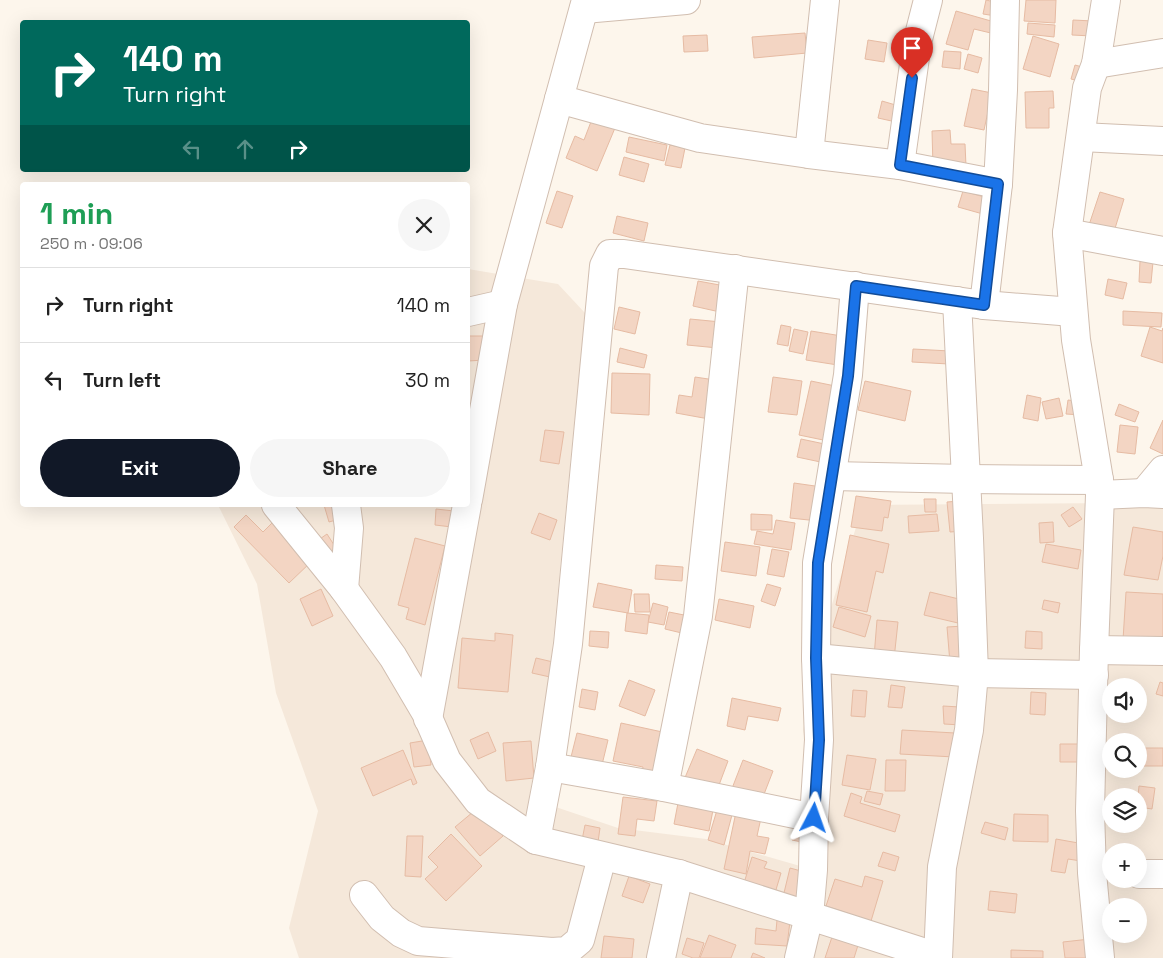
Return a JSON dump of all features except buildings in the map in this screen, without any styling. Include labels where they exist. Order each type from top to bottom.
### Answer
[{"type":"street","points":[[470,477],[476,407],[585,4],[686,0]]},
{"type":"street","points":[[808,154],[825,0]]},
{"type":"street","points":[[984,305],[998,184],[1005,0]]},
{"type":"street","points":[[1100,958],[1102,873],[1090,811],[1100,487],[1076,340],[1068,233],[1087,88],[1096,64],[1106,0]]},
{"type":"street","points":[[900,165],[923,1]]},
{"type":"street","points":[[1096,64],[1163,53]]},
{"type":"street","points":[[559,99],[700,138],[900,165],[998,184]]},
{"type":"street","points":[[1081,137],[1163,141]]},
{"type":"street","points":[[1068,233],[1163,250]]},
{"type":"street","points":[[536,840],[550,767],[568,644],[604,266],[610,254],[624,254],[735,269],[984,305],[1073,312]]},
{"type":"street","points":[[664,787],[698,616],[735,269]]},
{"type":"street","points":[[799,958],[809,916],[813,870],[819,740],[816,658],[818,563],[848,376],[856,286]]},
{"type":"street","points":[[278,507],[344,589],[394,657],[428,718],[447,761],[478,801],[536,840],[679,874],[938,958],[942,867],[969,730],[974,673],[957,301]]},
{"type":"street","points":[[470,312],[503,304]]},
{"type":"street","points":[[832,476],[966,479],[1100,487],[1154,493],[1163,470]]},
{"type":"street","points":[[344,589],[349,528],[346,507]]},
{"type":"street","points":[[428,718],[467,507]]},
{"type":"street","points":[[816,658],[974,673],[1094,663],[1163,651]]},
{"type":"street","points":[[550,767],[664,787],[814,818]]},
{"type":"street","points":[[364,895],[382,918],[401,933],[418,941],[528,954],[567,951],[580,940],[602,856]]},
{"type":"street","points":[[661,958],[679,874]]},
{"type":"street","points":[[1147,874],[1163,874]]},
{"type":"shaded area","points":[[470,269],[558,284],[585,313],[548,692],[529,798],[618,828],[706,839],[807,868],[823,849],[803,730],[828,617],[863,505],[1116,503],[1163,499],[1163,958],[299,958],[289,928],[318,811],[276,693],[257,584],[219,507],[470,507]]},
{"type":"route","points":[[814,818],[819,740],[816,658],[818,563],[848,376],[856,286],[984,305],[998,184],[900,165],[912,78]]}]
